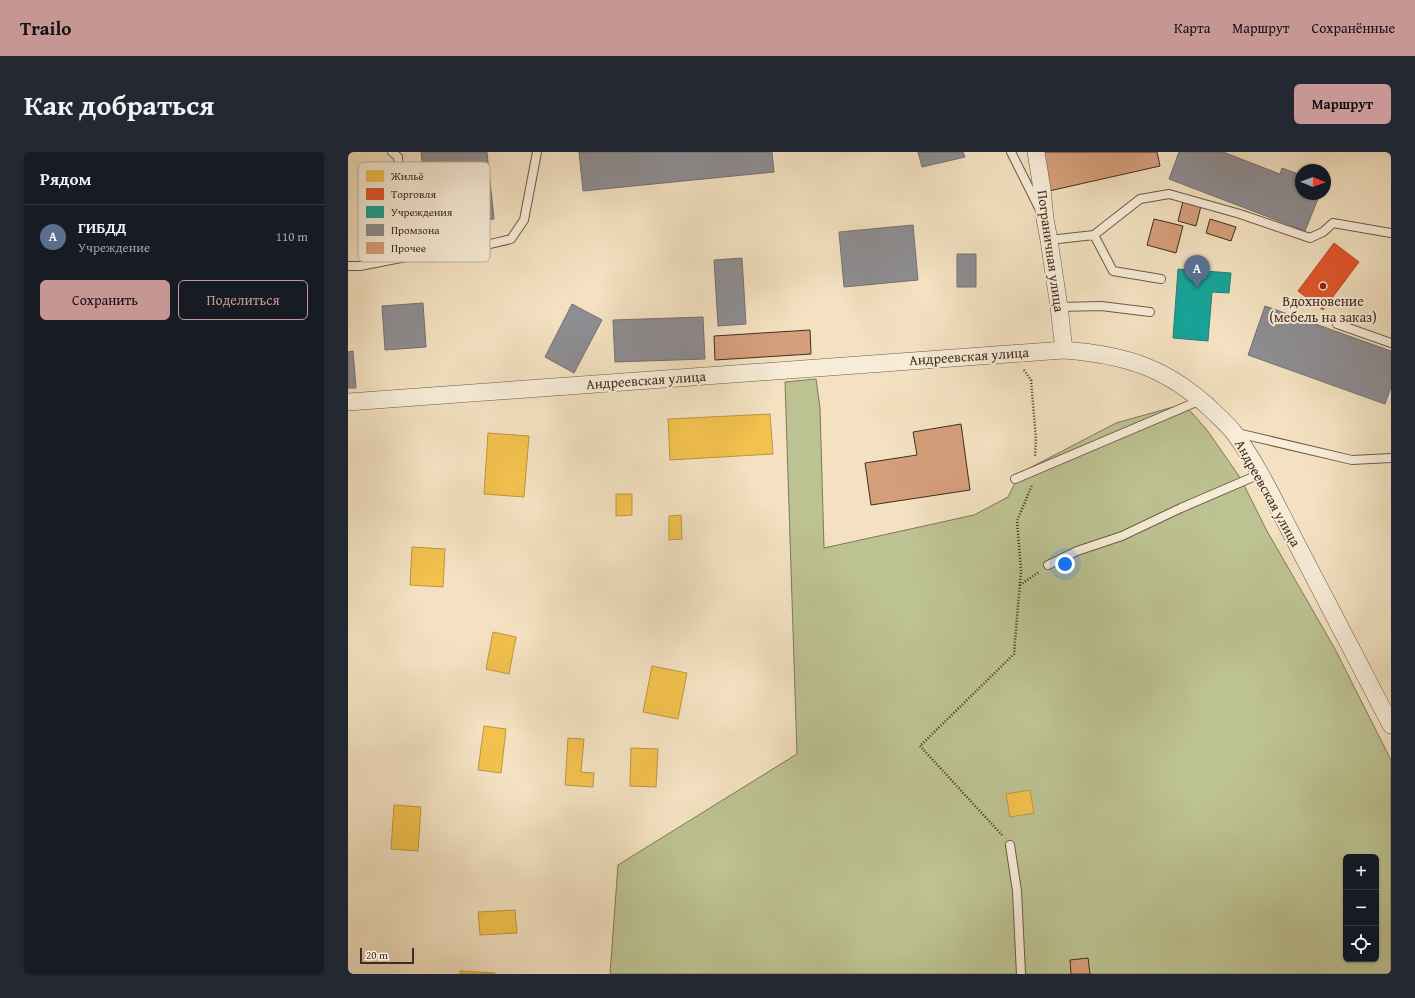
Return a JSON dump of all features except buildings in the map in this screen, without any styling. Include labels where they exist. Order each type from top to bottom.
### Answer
[{"type":"street","name":"Пограничная улица","points":[[1036,152],[1064,350]]},
{"type":"street","name":"Андреевская улица","points":[[348,402],[1064,350],[1095,352],[1132,361],[1151,368],[1183,386],[1201,400],[1234,432],[1260,474],[1391,725]]},
{"type":"lane","points":[[392,152],[398,157],[398,162]]},
{"type":"lane","points":[[490,243],[510,238],[524,220],[537,152]]},
{"type":"lane","points":[[1011,152],[1045,219]]},
{"type":"lane","points":[[1049,240],[1094,235],[1140,199],[1169,194],[1240,214],[1310,238],[1323,232],[1333,223],[1391,233]]},
{"type":"lane","points":[[1094,235],[1112,271],[1160,279]]},
{"type":"lane","points":[[348,266],[360,266],[380,262]]},
{"type":"lane","points":[[1059,307],[1101,306],[1150,312]]},
{"type":"lane","points":[[1337,324],[1391,342]]},
{"type":"lane","points":[[1015,480],[1201,400]]},
{"type":"lane","points":[[1234,432],[1352,460],[1391,458]]},
{"type":"lane","points":[[1048,565],[1077,551],[1122,536],[1181,508],[1260,474]]},
{"type":"lane","points":[[1010,845],[1017,891],[1021,974]]},
{"type":"path","points":[[1010,353],[1031,380],[1036,439],[1031,489],[1017,521],[1021,570],[1014,654],[920,746],[1010,845]]},
{"type":"path","points":[[1020,586],[1048,565]]},
{"type":"green space","points":[[816,379],[820,408],[824,548],[974,515],[1008,497],[1020,473],[1116,423],[1184,404],[1207,430],[1241,479],[1267,531],[1335,649],[1391,760],[1391,974],[610,974],[618,865],[797,754],[785,382]]},
{"type":"place","name":"Вдохновение (мебель на заказ)","points":[[1323,286]]},
{"type":"place","name":"ГИБДД","points":[[1197,288]]}]
